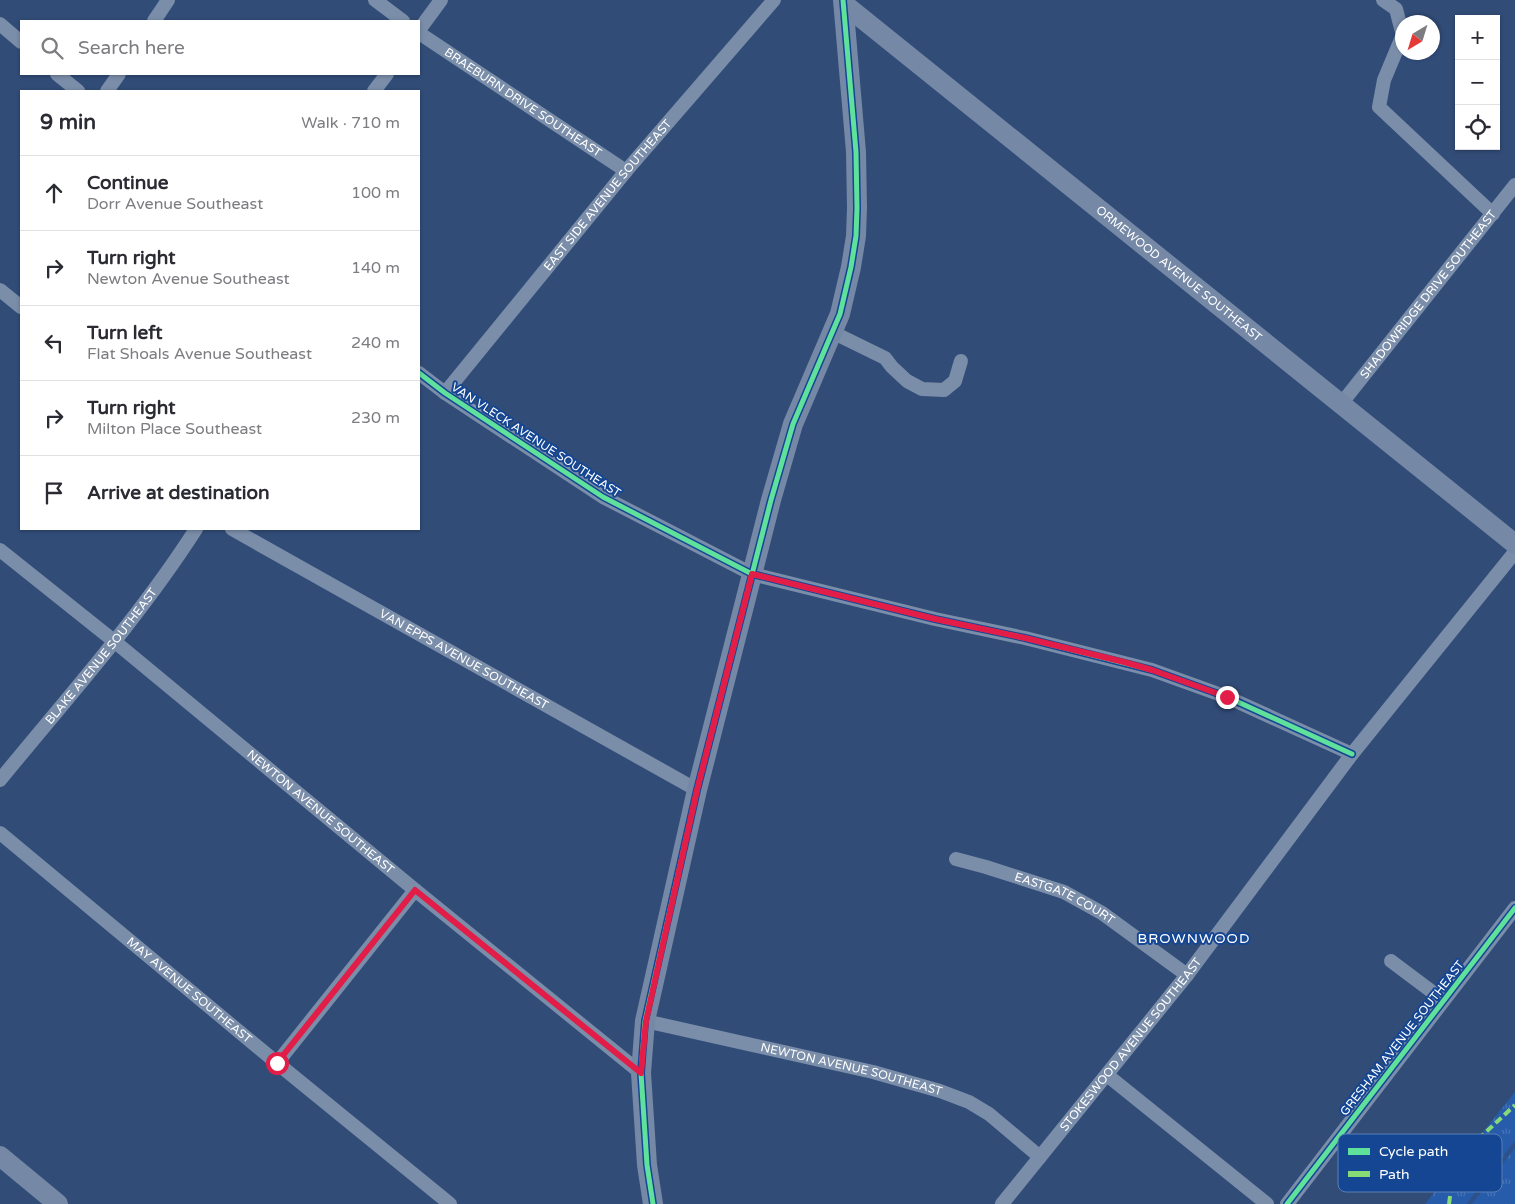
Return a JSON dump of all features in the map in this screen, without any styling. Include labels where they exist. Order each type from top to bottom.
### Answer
[{"type":"street","points":[[155,20],[168,0]]},
{"type":"street","points":[[375,0],[402,20]]},
{"type":"street","points":[[420,31],[441,0]]},
{"type":"street","name":"EAST SIDE AVENUE SOUTHEAST","points":[[444,393],[626,171],[774,0]]},
{"type":"street","points":[[1383,0],[1396,9],[1398,15]]},
{"type":"street","points":[[653,1204],[647,1165],[641,1073],[646,1021],[697,790],[771,500],[793,424],[840,314],[847,290],[856,236],[856,152],[843,2]]},
{"type":"street","name":"ORMEWOOD AVENUE SOUTHEAST","points":[[843,2],[1515,544]]},
{"type":"street","points":[[0,24],[20,41]]},
{"type":"street","name":"BRAEBURN DRIVE SOUTHEAST","points":[[420,33],[626,171]]},
{"type":"street","points":[[1395,54],[1384,80],[1379,107],[1493,214]]},
{"type":"street","points":[[58,75],[77,90]]},
{"type":"street","points":[[109,90],[118,75]]},
{"type":"street","points":[[375,90],[386,75]]},
{"type":"street","name":"SHADOWRIDGE DRIVE SOUTHEAST","points":[[1341,404],[1515,185]]},
{"type":"street","points":[[0,290],[20,306]]},
{"type":"street","points":[[832,332],[885,358],[907,380],[922,389],[944,390],[955,381],[960,361]]},
{"type":"street","name":"VAN VLECK AVENUE SOUTHEAST","points":[[420,374],[444,393],[602,497],[752,574],[1152,670],[1227,697],[1352,754]]},
{"type":"street","name":"BLAKE AVENUE SOUTHEAST","points":[[0,780],[114,641],[174,564],[195,530]]},
{"type":"street","name":"VAN EPPS AVENUE SOUTHEAST","points":[[234,530],[697,790]]},
{"type":"street","name":"NEWTON AVENUE SOUTHEAST","points":[[0,550],[114,641],[415,890],[641,1073]]},
{"type":"street","name":"STOKESWOOD AVENUE SOUTHEAST","points":[[1002,1204],[1188,975],[1352,754],[1515,552]]},
{"type":"street","name":"MAY AVENUE SOUTHEAST","points":[[0,833],[450,1204]]},
{"type":"street","name":"EASTGATE COURT","points":[[956,859],[1064,892],[1102,913],[1188,975]]},
{"type":"street","points":[[277,1063],[415,890]]},
{"type":"street","name":"GRESHAM AVENUE SOUTHEAST","points":[[1341,1134],[1515,908]]},
{"type":"street","points":[[1391,961],[1443,1000]]},
{"type":"street","name":"NEWTON AVENUE SOUTHEAST","points":[[646,1021],[873,1072],[940,1091],[969,1102],[989,1114],[1040,1157]]},
{"type":"street","points":[[1107,1075],[1267,1204]]},
{"type":"street","name":"GRESHAM AVENUE SOUTHEAST","points":[[1287,1204],[1338,1137]]},
{"type":"street","points":[[0,1156],[58,1204]]},
{"type":"green space","points":[[1515,1092],[1515,1204],[1425,1204],[1435,1192],[1502,1192],[1502,1134],[1481,1134]]},
{"type":"waterway","points":[[1502,1161],[1515,1144]]},
{"type":"waterway","points":[[1469,1204],[1478,1192]]},
{"type":"marked path","points":[[1484,1134],[1515,1105]]},
{"type":"marked path","points":[[1449,1204],[1451,1192]]},
{"type":"cycle path","points":[[653,1204],[647,1165],[641,1073],[645,1021],[697,790],[771,500],[793,424],[840,314],[856,236],[856,152],[843,0]]},
{"type":"cycle path","points":[[420,374],[445,393],[603,497],[752,574],[1152,670],[1227,697],[1352,754]]},
{"type":"cycle path","points":[[1341,1134],[1515,908]]},
{"type":"cycle path","points":[[1287,1204],[1338,1138]]},
{"type":"district","name":"BROWNWOOD","points":[[1194,938]]},
{"type":"route","points":[[277,1063],[415,890],[641,1073],[646,1021],[697,790],[752,574],[935,619],[1124,662],[1227,697]]}]
